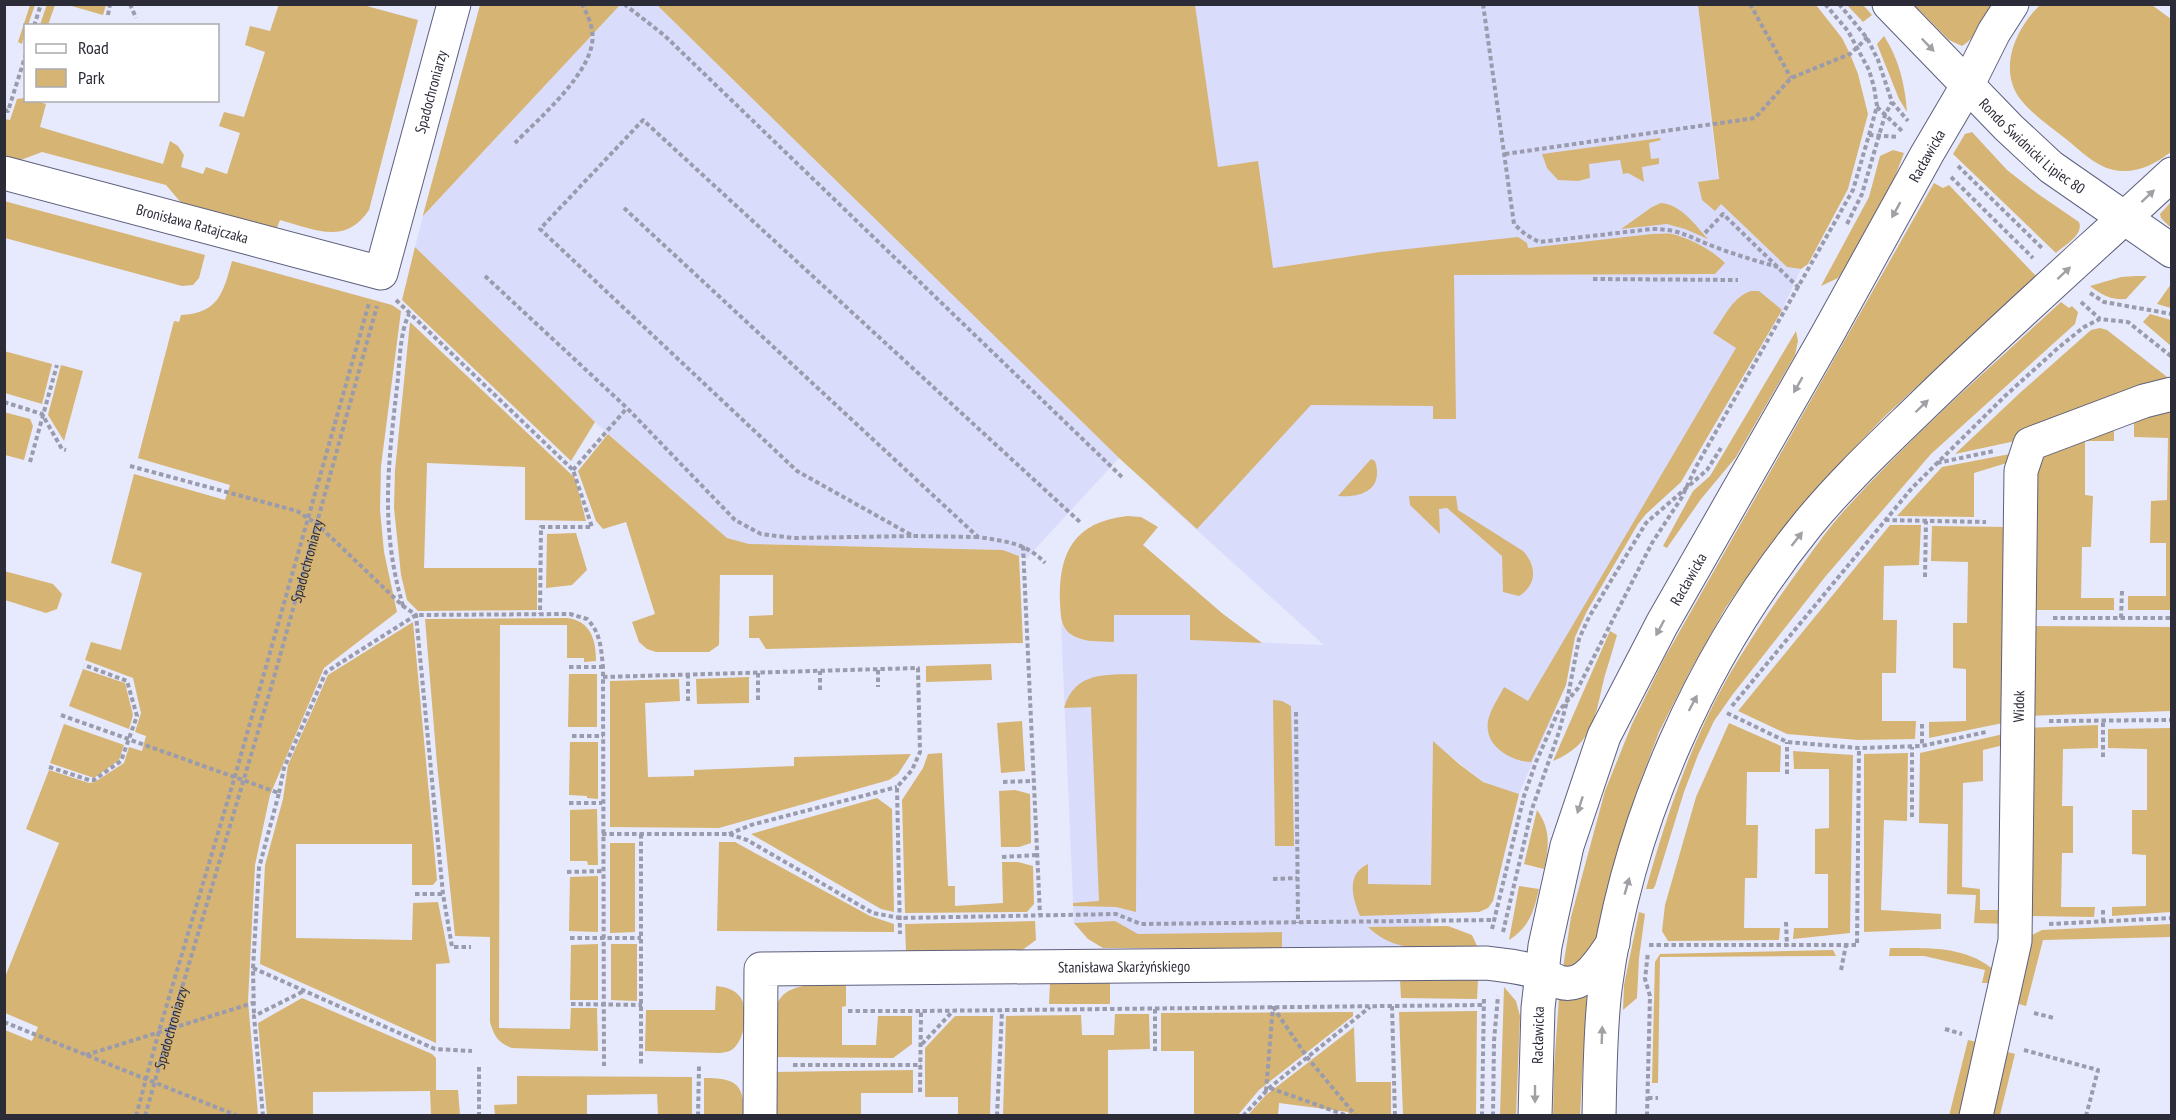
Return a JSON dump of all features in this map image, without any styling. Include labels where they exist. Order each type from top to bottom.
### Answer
[{"type":"street","name":"Spadochroniarzy","points":[[383,289],[454,4]]},
{"type":"street","points":[[1888,4],[1967,86]]},
{"type":"street","name":"Rondo Świdnicki Lipiec 80","points":[[2012,4],[1994,32],[1967,86],[2051,167],[2172,251]]},
{"type":"street","name":"Racławicka","points":[[1535,1116],[1535,1049],[1542,973],[1567,846],[1604,736],[1662,624],[1967,86]]},
{"type":"street","name":"Bronisława Ratajczaka","points":[[4,173],[383,289]]},
{"type":"street","points":[[1599,1116],[1602,1025],[1613,943],[1642,832],[1688,713],[1728,638],[1760,589],[1808,524],[1872,454],[1954,374],[2172,174]]},
{"type":"street","points":[[2030,444],[2144,400],[2172,394]]},
{"type":"street","name":"Widok","points":[[1976,1116],[2014,941],[2021,471],[2030,444]]},
{"type":"street","name":"Stanisława Skarżyńskiego","points":[[760,1116],[761,969],[1486,963],[1542,973],[1560,982],[1572,984],[1582,980],[1599,963],[1613,943]]},
{"type":"path","points":[[35,24],[41,4]]},
{"type":"path","points":[[108,15],[110,4]]},
{"type":"path","points":[[130,4],[136,18]]},
{"type":"path","points":[[515,143],[580,75],[590,54],[593,31],[582,4]]},
{"type":"path","points":[[624,4],[664,35],[1124,479]]},
{"type":"path","points":[[1484,4],[1514,224],[1525,234],[1539,242],[1670,229],[1778,267]]},
{"type":"path","points":[[1750,4],[1791,78]]},
{"type":"path","points":[[1482,1116],[1483,1005],[1486,963],[1493,920],[1527,787],[1558,712],[1578,688],[1652,543],[1682,497],[1697,465],[1799,288],[1852,190],[1869,135],[1877,106],[1874,87],[1858,47],[1848,31],[1825,4]]},
{"type":"path","points":[[1839,4],[1867,38],[1878,60],[1892,102],[1930,149],[2061,276],[2083,287],[2104,302],[2172,314]]},
{"type":"path","points":[[1505,154],[1755,118],[1791,78],[1851,54],[1858,47]]},
{"type":"path","points":[[4,110],[8,111],[24,60]]},
{"type":"path","points":[[1869,135],[1908,138],[1877,106]]},
{"type":"path","points":[[914,536],[797,471],[540,229],[643,120],[1082,523]]},
{"type":"path","points":[[1930,149],[1950,159],[2100,319]]},
{"type":"path","points":[[624,208],[978,537]]},
{"type":"path","points":[[1705,233],[1723,214],[1799,288]]},
{"type":"path","points":[[484,276],[627,408],[735,520],[761,534],[793,538],[978,537],[1023,546],[1036,553],[1045,563]]},
{"type":"path","points":[[1593,279],[1738,280]]},
{"type":"path","points":[[136,1116],[309,518],[383,289],[573,470],[592,527],[541,527],[540,614]]},
{"type":"path","name":"Spadochroniarzy","points":[[145,1116],[245,780],[383,289]]},
{"type":"path","points":[[403,606],[395,580],[390,545],[387,480],[400,365],[409,314]]},
{"type":"path","points":[[1722,720],[1885,520],[1937,463],[2058,348],[2084,327],[2100,319],[2128,322],[2172,357]]},
{"type":"path","points":[[30,462],[57,365]]},
{"type":"path","points":[[4,402],[42,414],[62,449],[66,450]]},
{"type":"path","points":[[573,470],[627,408]]},
{"type":"path","points":[[1937,463],[2030,444]]},
{"type":"path","points":[[130,466],[297,511],[317,524],[403,606],[416,615],[443,894],[452,947],[471,947]]},
{"type":"path","points":[[1885,520],[2020,522]]},
{"type":"path","points":[[1925,577],[1926,521]]},
{"type":"path","points":[[1023,546],[1040,915]]},
{"type":"path","points":[[2121,618],[2122,591]]},
{"type":"path","points":[[263,1116],[253,1003],[259,868],[284,768],[326,672],[416,615],[570,614],[587,619],[598,634],[603,667],[603,1066]]},
{"type":"path","points":[[2019,618],[2172,618]]},
{"type":"path","points":[[49,767],[94,780],[121,761],[137,716],[127,681],[84,665]]},
{"type":"path","points":[[569,667],[603,667]]},
{"type":"path","points":[[603,677],[918,668],[920,752],[912,770],[897,787],[751,825],[729,834]]},
{"type":"path","points":[[878,670],[878,687]]},
{"type":"path","points":[[820,671],[820,690]]},
{"type":"path","points":[[758,673],[758,701]]},
{"type":"path","points":[[688,674],[688,701]]},
{"type":"path","points":[[1296,712],[1299,923]]},
{"type":"path","points":[[1727,713],[1787,742],[1859,748],[1922,746],[2029,722],[2172,720]]},
{"type":"path","points":[[61,715],[279,793]]},
{"type":"path","points":[[2103,721],[2103,757]]},
{"type":"path","points":[[1922,724],[1922,746]]},
{"type":"path","points":[[572,736],[603,736]]},
{"type":"path","points":[[1787,742],[1787,774]]},
{"type":"path","points":[[1912,747],[1912,817]]},
{"type":"path","points":[[1649,945],[1857,945],[1859,748]]},
{"type":"path","points":[[1003,782],[1033,781]]},
{"type":"path","points":[[897,787],[900,968]]},
{"type":"path","points":[[569,803],[602,803]]},
{"type":"path","points":[[602,834],[729,834],[747,840],[873,913],[900,918],[1116,914],[1141,924],[1493,920]]},
{"type":"path","points":[[641,834],[641,1066]]},
{"type":"path","points":[[1002,857],[1037,855]]},
{"type":"path","points":[[567,872],[602,871]]},
{"type":"path","points":[[1273,879],[1297,878]]},
{"type":"path","points":[[415,894],[443,894]]},
{"type":"path","points":[[2103,907],[2103,922]]},
{"type":"path","points":[[2015,925],[2172,918]]},
{"type":"path","points":[[1786,922],[1786,946]]},
{"type":"path","points":[[1647,1116],[1650,996],[1645,979],[1650,934]]},
{"type":"path","points":[[570,939],[641,938]]},
{"type":"path","points":[[1841,970],[1846,945]]},
{"type":"path","points":[[253,968],[435,1049],[472,1051]]},
{"type":"path","points":[[254,1016],[304,991]]},
{"type":"path","points":[[86,1055],[253,1003]]},
{"type":"path","points":[[571,1004],[642,1005]]},
{"type":"path","points":[[848,1011],[1483,1005]]},
{"type":"path","points":[[1273,1006],[1307,1057],[1356,1116]]},
{"type":"path","points":[[1268,1090],[1273,1006]]},
{"type":"path","points":[[1243,1116],[1268,1090],[1371,1006]]},
{"type":"path","points":[[1392,1006],[1395,1116]]},
{"type":"path","points":[[1155,1008],[1155,1051]]},
{"type":"path","points":[[920,1092],[921,1011]]},
{"type":"path","points":[[921,1045],[952,1011]]},
{"type":"path","points":[[997,1116],[1002,1011]]},
{"type":"path","points":[[4,1022],[238,1116]]},
{"type":"path","points":[[1993,1042],[2098,1070],[2086,1116]]},
{"type":"path","points":[[760,1065],[921,1065]]},
{"type":"path","points":[[698,1116],[699,1066]]},
{"type":"path","points":[[479,1067],[479,1116]]},
{"type":"path","points":[[1268,1090],[1348,1116]]},
{"type":"path","points":[[1648,1098],[1658,1098]]},
{"type":"shaded area","points":[[620,5],[657,5],[1119,458],[1026,559],[1003,550],[749,544],[727,538],[595,422],[415,247],[423,216]]},
{"type":"shaded area","points":[[1177,5],[1698,5],[1721,204],[1787,267],[1801,269],[1782,310],[1681,482],[1638,524],[1587,611],[1575,637],[1566,685],[1519,794],[1483,782],[1433,742],[1430,948],[1103,948],[1088,939],[1074,923],[1061,623],[1078,639],[1113,642],[1113,615],[1190,615],[1190,640],[1324,645],[1158,495],[1205,203]]},
{"type":"green space","points":[[47,4],[55,5],[48,24],[40,24]]},
{"type":"green space","points":[[106,4],[103,15],[68,5]]},
{"type":"green space","points":[[279,4],[363,5],[418,20],[369,210],[350,228],[328,232],[280,220],[276,230],[183,205],[166,185],[42,152],[18,161],[7,158],[5,155],[4,119],[10,120],[17,99],[24,98],[24,102],[46,104],[40,127],[163,164],[170,141],[178,146],[184,155],[181,167],[203,174],[206,167],[227,174],[240,133],[219,126],[224,112],[244,117],[265,52],[245,45],[250,26],[270,31]]},
{"type":"green space","points":[[30,5],[35,5],[28,24],[24,24],[22,44],[18,42]]},
{"type":"green space","points":[[480,5],[620,5],[423,216],[423,215]]},
{"type":"green space","points":[[657,5],[1195,5],[1218,167],[1258,161],[1273,268],[1380,252],[1518,237],[1527,243],[1528,248],[1652,234],[1679,236],[1707,249],[1725,263],[1715,274],[1454,275],[1456,419],[1433,419],[1433,406],[1311,405],[1197,529],[1119,458]]},
{"type":"green space","points":[[1698,5],[1816,5],[1842,38],[1858,74],[1868,114],[1848,189],[1808,264],[1801,269],[1787,267],[1721,204],[1715,211],[1702,200],[1698,182],[1719,179]]},
{"type":"green space","points":[[1847,5],[1863,5],[1872,15],[1863,22]]},
{"type":"green space","points":[[1914,5],[1993,5],[1976,33],[1962,46],[1949,40]]},
{"type":"green space","points":[[2040,5],[2152,5],[2171,19],[2171,152],[2142,168],[2128,171],[2113,170],[2091,160],[2042,121],[2021,100],[2010,76],[2012,50],[2024,25]]},
{"type":"green space","points":[[1884,36],[1894,54],[1900,72],[1907,112],[1899,99],[1877,44]]},
{"type":"green space","points":[[1972,132],[2007,170],[2079,222],[2079,231],[2069,243],[2056,253],[1953,154],[1965,134]]},
{"type":"green space","points":[[1660,138],[1661,140],[1649,143],[1651,159],[1659,158],[1659,164],[1642,167],[1644,182],[1628,173],[1623,174],[1620,160],[1589,164],[1590,178],[1578,181],[1558,180],[1547,168],[1542,154]]},
{"type":"green space","points":[[1893,150],[1904,153],[1894,179],[1843,271],[1838,278],[1821,286],[1869,197],[1880,156]]},
{"type":"green space","points":[[1934,183],[1943,188],[1949,185],[2036,276],[1884,417],[1819,485],[1726,607],[1659,732],[1636,793],[1609,883],[1596,941],[1581,963],[1563,968],[1571,917],[1605,791],[1632,724],[1664,659]]},
{"type":"green space","points":[[4,201],[205,255],[199,278],[193,285],[182,286],[5,238]]},
{"type":"green space","points":[[2171,202],[2171,228],[2160,214]]},
{"type":"green space","points":[[1661,203],[1682,212],[1708,239],[1667,224],[1621,229]]},
{"type":"green space","points":[[415,247],[595,422],[571,461],[402,300]]},
{"type":"green space","points":[[232,261],[392,305],[401,311],[381,466],[380,510],[384,552],[397,612],[324,668],[270,795],[255,865],[248,1001],[258,1115],[5,1115],[5,1030],[32,1041],[38,1027],[5,1013],[5,977],[59,843],[26,829],[49,770],[89,783],[95,782],[124,763],[129,747],[142,751],[146,736],[135,732],[141,713],[133,678],[85,660],[91,642],[121,650],[142,573],[111,563],[134,474],[225,500],[230,485],[138,458],[174,321],[179,322],[181,315],[204,310],[217,299],[226,283]]},
{"type":"green space","points":[[2147,276],[2126,299],[2107,296],[2090,286],[2121,277]]},
{"type":"green space","points":[[2171,284],[2171,308],[2157,304]]},
{"type":"green space","points":[[1751,291],[1759,291],[1782,310],[1681,482],[1638,524],[1587,611],[1575,637],[1566,685],[1531,762],[1505,754],[1493,742],[1488,726],[1489,717],[1504,687],[1528,701],[1736,348],[1713,333],[1734,303]]},
{"type":"green space","points":[[2061,302],[2069,308],[2072,306],[2078,312],[2075,324],[1931,454],[1825,577],[1733,694],[1714,721],[1698,755],[1655,886],[1653,889],[1646,889],[1671,807],[1702,727],[1728,677],[1779,597],[1830,527],[1868,485],[1949,405]]},
{"type":"green space","points":[[2150,314],[2171,320],[2171,346],[2143,322]]},
{"type":"green space","points":[[410,322],[575,478],[586,521],[525,520],[525,467],[427,463],[424,568],[537,568],[537,610],[418,611],[407,600],[401,575],[394,508],[395,470]]},
{"type":"green space","points":[[2100,328],[2107,330],[2171,380],[2029,438],[1955,454],[2091,330]]},
{"type":"green space","points":[[1796,331],[1798,341],[1795,355],[1736,457],[1701,499],[1667,548],[1663,546],[1693,491],[1710,476]]},
{"type":"green space","points":[[4,351],[52,364],[42,404],[5,393]]},
{"type":"green space","points":[[61,365],[83,371],[64,441],[48,415]]},
{"type":"green space","points":[[2171,404],[2171,610],[2128,610],[2128,596],[2166,596],[2166,543],[2150,543],[2151,501],[2167,500],[2168,438],[2134,437],[2134,410]]},
{"type":"green space","points":[[4,412],[30,419],[33,426],[24,460],[5,455]]},
{"type":"green space","points":[[2114,421],[2114,441],[2085,441],[2085,495],[2093,496],[2091,547],[2082,547],[2081,598],[2114,598],[2114,610],[2029,610],[2039,445]]},
{"type":"green space","points":[[608,434],[727,538],[749,544],[1003,550],[1019,556],[1023,643],[766,649],[759,638],[749,638],[749,616],[773,615],[773,575],[720,575],[719,645],[709,652],[656,652],[647,649],[639,642],[632,622],[655,614],[626,522],[603,529],[596,521],[578,471]]},
{"type":"green space","points":[[2010,454],[2010,462],[1974,473],[1974,517],[1897,516],[1942,467]]},
{"type":"green space","points":[[1371,459],[1375,461],[1377,471],[1374,485],[1363,493],[1338,496]]},
{"type":"green space","points":[[1409,496],[1456,496],[1458,510],[1523,551],[1533,569],[1532,581],[1525,592],[1519,596],[1503,592],[1502,556],[1447,508],[1439,509],[1440,534],[1410,505]]},
{"type":"green space","points":[[1127,516],[1141,517],[1158,527],[1143,545],[1223,614],[1262,643],[1190,640],[1190,615],[1114,615],[1114,642],[1085,640],[1069,633],[1062,623],[1060,603],[1062,569],[1066,555],[1082,533],[1094,525],[1109,519]]},
{"type":"green space","points":[[1890,525],[1921,525],[1919,565],[1884,566],[1883,620],[1897,620],[1896,673],[1882,673],[1882,721],[1916,721],[1915,739],[1858,740],[1787,734],[1738,711]]},
{"type":"green space","points":[[1932,526],[2008,527],[2008,722],[1929,738],[1929,722],[1966,721],[1966,669],[1953,668],[1953,623],[1967,623],[1968,562],[1931,561]]},
{"type":"green space","points":[[576,533],[587,570],[572,585],[546,588],[547,534]]},
{"type":"green space","points":[[4,571],[53,584],[62,594],[57,609],[46,613],[5,600]]},
{"type":"green space","points":[[567,618],[587,627],[595,646],[596,661],[584,662],[584,658],[567,658],[567,625],[500,625],[499,1028],[570,1029],[571,1008],[597,1008],[598,1051],[512,1048],[500,1041],[490,1022],[490,937],[455,936],[425,619]]},
{"type":"green space","points":[[413,622],[437,880],[433,885],[412,885],[412,844],[296,844],[296,938],[412,940],[413,903],[438,902],[450,963],[436,964],[436,1043],[260,964],[265,865],[283,799],[288,765],[328,675]]},
{"type":"green space","points":[[2026,626],[2171,627],[2171,711],[2026,716]]},
{"type":"green space","points":[[1610,631],[1617,635],[1591,726],[1577,746],[1553,761]]},
{"type":"green space","points":[[991,664],[992,680],[926,682],[926,666]]},
{"type":"green space","points":[[83,669],[125,683],[133,715],[129,729],[69,706]]},
{"type":"green space","points":[[569,674],[597,674],[597,727],[568,727]]},
{"type":"green space","points":[[1137,674],[1136,912],[1116,907],[1073,906],[1073,903],[1099,901],[1091,707],[1064,708],[1069,696],[1083,681],[1103,675]]},
{"type":"green space","points":[[749,677],[749,703],[697,704],[696,679]]},
{"type":"green space","points":[[679,679],[680,701],[645,703],[648,777],[694,776],[694,770],[794,766],[794,757],[911,754],[898,774],[889,780],[719,828],[610,827],[610,681]]},
{"type":"green space","points":[[1273,700],[1282,701],[1291,706],[1294,846],[1275,846]]},
{"type":"green space","points":[[1022,721],[1025,771],[1001,773],[997,723]]},
{"type":"green space","points":[[1729,723],[1781,746],[1780,772],[1747,772],[1746,825],[1758,825],[1757,878],[1745,878],[1744,928],[1780,928],[1779,940],[1668,941],[1662,931],[1665,905],[1696,797]]},
{"type":"green space","points":[[64,724],[124,745],[119,760],[94,778],[50,763]]},
{"type":"green space","points":[[2098,725],[2098,748],[2063,749],[2062,806],[2073,806],[2073,853],[2062,853],[2061,907],[2095,907],[2094,917],[2024,916],[2026,728]]},
{"type":"green space","points":[[2171,728],[2171,912],[2112,916],[2112,907],[2146,906],[2146,855],[2132,854],[2132,810],[2147,810],[2147,749],[2108,748],[2108,729]]},
{"type":"green space","points":[[2008,733],[2008,744],[1983,750],[1983,781],[1963,783],[1962,887],[1980,889],[1980,910],[2007,910],[2008,924],[1974,923],[1976,895],[1947,894],[1948,824],[1919,823],[1920,753]]},
{"type":"green space","points":[[1433,741],[1483,782],[1519,794],[1493,901],[1488,908],[1479,912],[1360,916],[1353,894],[1354,880],[1361,868],[1368,864],[1368,884],[1431,885]]},
{"type":"green space","points":[[570,742],[598,742],[598,799],[569,795]]},
{"type":"green space","points":[[1793,751],[1853,755],[1850,933],[1793,939],[1794,928],[1828,928],[1828,874],[1815,874],[1815,829],[1829,828],[1829,769],[1794,769]]},
{"type":"green space","points":[[942,753],[948,886],[955,886],[955,906],[1003,903],[1002,862],[1018,862],[1033,866],[1034,904],[1027,912],[905,913],[902,800],[923,768],[928,754]]},
{"type":"green space","points":[[1908,753],[1907,821],[1884,820],[1881,910],[1941,914],[1941,929],[1864,932],[1864,754]]},
{"type":"green space","points":[[1015,790],[1030,794],[1031,843],[1019,847],[1001,847],[999,791]]},
{"type":"green space","points":[[877,798],[892,809],[894,912],[881,909],[751,834]]},
{"type":"green space","points":[[597,809],[598,865],[588,865],[587,861],[570,861],[570,810]]},
{"type":"green space","points":[[1537,810],[1545,824],[1548,839],[1544,869],[1524,864]]},
{"type":"green space","points":[[719,842],[735,842],[870,916],[894,924],[894,932],[717,931]]},
{"type":"green space","points":[[610,843],[635,843],[635,932],[610,933]]},
{"type":"green space","points":[[598,876],[598,932],[569,931],[570,877]]},
{"type":"green space","points":[[1519,886],[1539,889],[1530,918],[1509,940]]},
{"type":"green space","points":[[1639,912],[1645,914],[1639,958],[1637,998],[1623,1010],[1624,985]]},
{"type":"green space","points":[[1035,921],[1036,940],[1021,951],[906,952],[905,924]]},
{"type":"green space","points":[[1115,921],[1138,934],[1282,932],[1282,948],[1103,948],[1088,939],[1074,923]]},
{"type":"green space","points":[[2171,924],[2171,937],[2043,940],[2026,1006],[2015,1003],[2032,935],[2042,930]]},
{"type":"green space","points":[[1448,926],[1472,935],[1477,946],[1419,948],[1406,946],[1392,943],[1368,927]]},
{"type":"green space","points":[[598,944],[598,1000],[570,1000],[571,945]]},
{"type":"green space","points":[[611,944],[637,944],[637,1001],[611,1000]]},
{"type":"green space","points":[[1890,948],[1946,950],[1972,956],[1995,971],[1995,983],[1982,983],[1985,970],[1924,956],[1889,956]]},
{"type":"green space","points":[[1833,950],[1836,956],[1660,957],[1658,1083],[1652,1083],[1655,962],[1660,954]]},
{"type":"green space","points":[[1478,979],[1477,999],[1401,998],[1400,980]]},
{"type":"green space","points":[[1110,982],[1110,1004],[1049,1004],[1050,983]]},
{"type":"green space","points":[[846,985],[846,1006],[842,1007],[842,1045],[876,1045],[878,1016],[912,1016],[912,1044],[893,1058],[773,1057],[775,1016],[781,997],[788,991],[807,986]]},
{"type":"green space","points":[[716,986],[733,991],[739,995],[743,1003],[745,1017],[743,1031],[734,1048],[720,1053],[645,1051],[646,1010],[715,1010]]},
{"type":"green space","points":[[1504,987],[1516,1001],[1520,1016],[1516,1115],[1500,1115]]},
{"type":"green space","points":[[1587,993],[1580,1115],[1553,1116],[1559,998]]},
{"type":"green space","points":[[302,998],[432,1054],[436,1058],[436,1090],[458,1090],[460,1115],[431,1115],[430,1091],[313,1092],[313,1115],[267,1115],[258,1023]]},
{"type":"green space","points":[[1477,1011],[1476,1115],[1403,1115],[1399,1012]]},
{"type":"green space","points":[[1353,1012],[1353,1016],[1259,1090],[1238,1115],[1194,1115],[1194,1051],[1161,1051],[1161,1013]]},
{"type":"green space","points":[[1115,1014],[1149,1014],[1150,1049],[1108,1050],[1108,1115],[1003,1115],[1006,1016],[1081,1015],[1082,1035],[1114,1035]]},
{"type":"green space","points":[[955,1016],[993,1016],[990,1115],[958,1115],[958,1097],[925,1097],[925,1048]]},
{"type":"green space","points":[[1354,1027],[1356,1082],[1391,1082],[1391,1115],[1349,1115],[1348,1112],[1279,1103],[1278,1115],[1248,1115],[1266,1095]]},
{"type":"green space","points":[[1968,1040],[1982,1043],[1964,1115],[1949,1116]]},
{"type":"green space","points":[[2001,1050],[2015,1054],[2000,1115],[1986,1116]]},
{"type":"green space","points":[[913,1070],[913,1093],[861,1093],[861,1115],[775,1115],[773,1072]]},
{"type":"green space","points":[[517,1076],[692,1077],[692,1115],[658,1115],[657,1094],[587,1095],[587,1115],[495,1115],[494,1105],[517,1104]]},
{"type":"green space","points":[[704,1078],[723,1079],[736,1084],[742,1096],[744,1115],[704,1115]]}]
